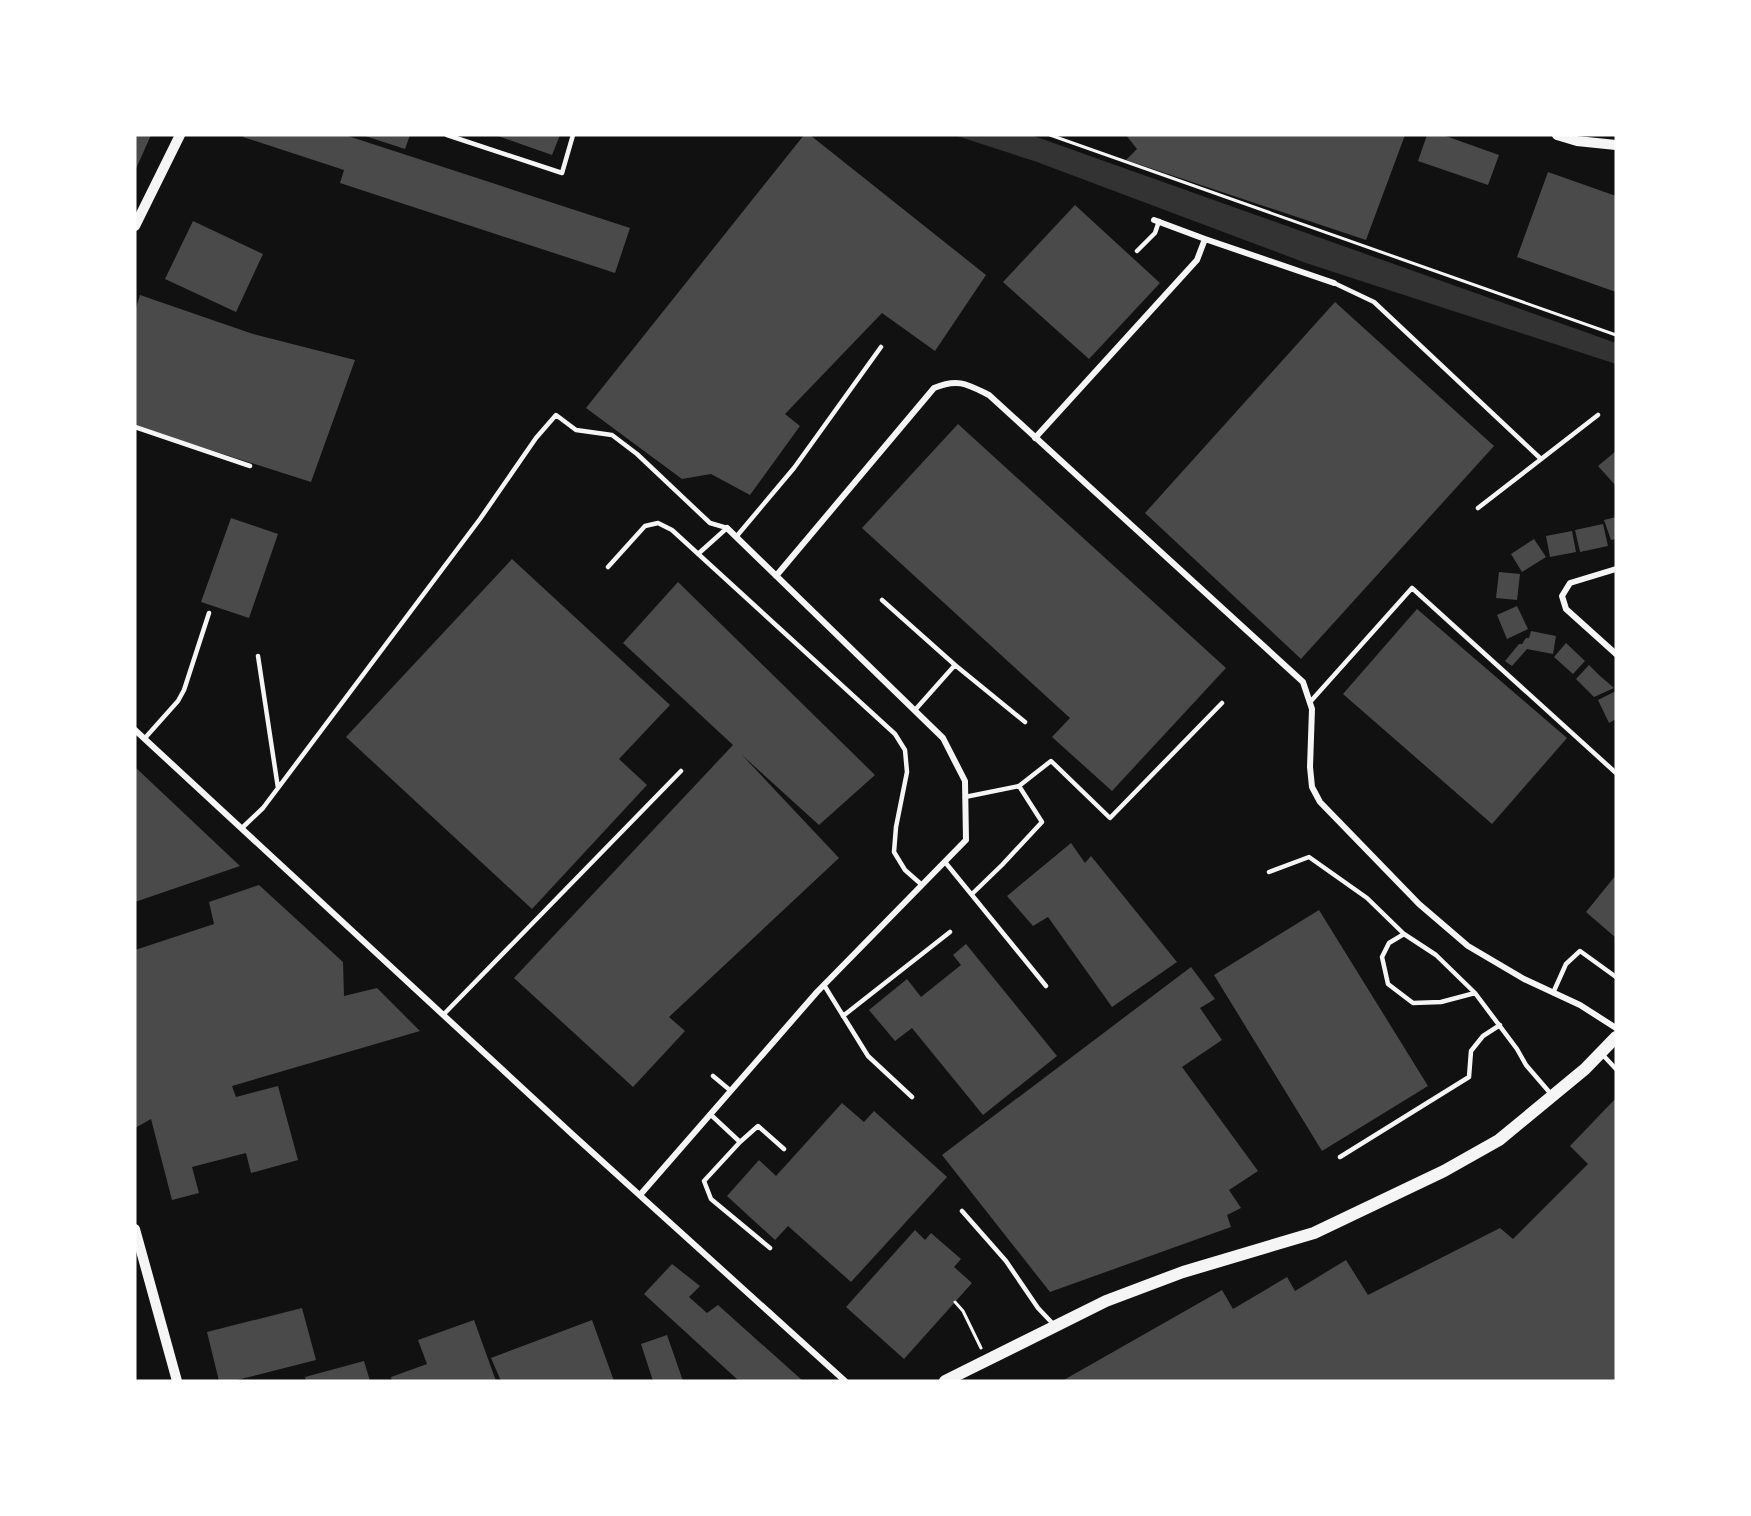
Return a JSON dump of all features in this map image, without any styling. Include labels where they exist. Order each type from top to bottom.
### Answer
[{"type":"main road","points":[[945,1381],[1106,1300],[1184,1272],[1314,1233],[1444,1171],[1499,1140],[1585,1069],[1616,1037]]},
{"type":"street","points":[[135,226],[180,135]]},
{"type":"street","points":[[1557,135],[1577,141],[1616,145]]},
{"type":"street","points":[[1157,220],[1334,284]]},
{"type":"street","points":[[1035,438],[1197,260],[1206,238]]},
{"type":"street","points":[[776,576],[934,388],[949,381],[967,384],[989,395],[1303,682],[1311,701],[1312,787],[1320,802],[1419,904],[1468,946],[1524,979],[1580,1005],[1616,1028]]},
{"type":"street","points":[[640,1195],[824,985],[966,840],[965,781],[943,738],[727,528]]},
{"type":"street","points":[[1616,569],[1570,583],[1562,596],[1566,609],[1616,654]]},
{"type":"street","points":[[135,730],[845,1381]]},
{"type":"street","points":[[135,1229],[177,1381]]},
{"type":"lane","points":[[447,135],[562,173],[573,135]]},
{"type":"lane","points":[[1137,251],[1155,232],[1157,220]]},
{"type":"lane","points":[[1334,284],[1374,302],[1541,459]]},
{"type":"lane","points":[[736,537],[794,468],[881,347]]},
{"type":"lane","points":[[242,828],[264,808],[480,519],[536,438],[556,415],[576,430],[612,435],[637,454],[711,522],[727,528],[698,554]]},
{"type":"lane","points":[[1478,508],[1598,415]]},
{"type":"lane","points":[[135,427],[250,466]]},
{"type":"lane","points":[[608,567],[645,526],[658,523],[672,530],[896,734],[905,750],[907,772],[896,826],[894,852],[905,870],[922,885]]},
{"type":"lane","points":[[1311,701],[1412,588],[1616,773]]},
{"type":"lane","points":[[882,600],[1025,722]]},
{"type":"lane","points":[[145,738],[178,701],[184,690],[209,614]]},
{"type":"lane","points":[[258,656],[278,788]]},
{"type":"lane","points":[[915,710],[955,664]]},
{"type":"lane","points":[[965,797],[1019,786],[1051,761],[1110,818],[1222,703]]},
{"type":"lane","points":[[444,1014],[681,771]]},
{"type":"lane","points":[[972,894],[1042,822],[1019,786]]},
{"type":"lane","points":[[1269,872],[1310,857],[1367,898],[1404,934],[1436,955],[1475,993],[1500,1025],[1526,1065],[1552,1096]]},
{"type":"lane","points":[[945,862],[1046,986]]},
{"type":"lane","points":[[843,1016],[950,932]]},
{"type":"lane","points":[[1404,934],[1389,942],[1382,957],[1388,984],[1413,1003],[1441,1002],[1475,993]]},
{"type":"lane","points":[[1553,993],[1566,964],[1580,951],[1616,977]]},
{"type":"lane","points":[[824,985],[868,1056],[912,1097]]},
{"type":"lane","points":[[1340,1157],[1469,1077],[1471,1051],[1483,1036],[1500,1025]]},
{"type":"lane","points":[[1600,1053],[1616,1069]]},
{"type":"lane","points":[[713,1076],[731,1091]]},
{"type":"lane","points":[[710,1114],[740,1142]]},
{"type":"lane","points":[[770,1248],[711,1199],[704,1181],[758,1126],[784,1149]]},
{"type":"lane","points":[[962,1211],[1006,1261],[1038,1308],[1055,1326]]},
{"type":"path","points":[[1050,135],[1616,335]]},
{"type":"path","points":[[955,1302],[963,1311],[987,1360]]},
{"type":"shaded area","points":[[954,135],[1031,135],[1616,343],[1616,364],[1306,263],[1037,162]]},
{"type":"building","points":[[135,135],[151,135],[135,171]]},
{"type":"building","points":[[244,135],[345,135],[630,228],[615,273],[340,183],[344,170],[243,137]]},
{"type":"building","points":[[362,135],[410,135],[405,149]]},
{"type":"building","points":[[495,135],[560,135],[552,155]]},
{"type":"building","points":[[804,135],[810,135],[986,275],[935,351],[882,313],[785,414],[800,426],[750,495],[711,474],[682,479],[586,408]]},
{"type":"building","points":[[1126,135],[1405,135],[1366,240],[1126,160],[1137,149]]},
{"type":"building","points":[[1427,135],[1443,135],[1499,155],[1488,185],[1418,161]]},
{"type":"building","points":[[1548,172],[1616,196],[1616,292],[1517,257]]},
{"type":"building","points":[[1075,205],[1160,283],[1089,359],[1003,282]]},
{"type":"building","points":[[193,221],[263,254],[236,312],[165,279]]},
{"type":"building","points":[[140,295],[253,334],[355,360],[311,482],[135,426],[135,311]]},
{"type":"building","points":[[1335,302],[1494,446],[1301,659],[1145,513]]},
{"type":"building","points":[[958,424],[1226,668],[1112,791],[1052,737],[1070,718],[862,528]]},
{"type":"building","points":[[1616,451],[1616,486],[1598,466]]},
{"type":"building","points":[[1616,517],[1616,539],[1611,540],[1604,520]]},
{"type":"building","points":[[231,518],[278,534],[249,618],[201,602]]},
{"type":"building","points":[[1603,524],[1608,546],[1580,552],[1575,530]]},
{"type":"building","points":[[1572,531],[1576,552],[1550,557],[1546,536]]},
{"type":"building","points":[[1534,539],[1546,557],[1522,572],[1511,554]]},
{"type":"building","points":[[512,559],[670,705],[619,759],[647,785],[532,909],[346,737]]},
{"type":"building","points":[[1499,572],[1520,574],[1517,600],[1496,598]]},
{"type":"building","points":[[678,582],[875,775],[819,825],[742,755],[839,858],[669,1017],[685,1031],[633,1087],[514,978],[733,745],[623,643]]},
{"type":"building","points":[[1517,606],[1528,629],[1507,639],[1497,615]]},
{"type":"building","points":[[1417,609],[1567,738],[1492,824],[1343,694]]},
{"type":"building","points":[[1531,631],[1556,636],[1553,654],[1527,649],[1512,666],[1505,661],[1519,644],[1529,638]]},
{"type":"building","points":[[1566,643],[1585,661],[1573,674],[1554,657]]},
{"type":"building","points":[[1589,665],[1614,688],[1594,697],[1576,679]]},
{"type":"building","points":[[1616,691],[1616,719],[1609,723],[1598,700]]},
{"type":"building","points":[[135,767],[240,866],[135,902]]},
{"type":"building","points":[[1071,843],[1085,863],[1091,856],[1177,962],[1112,1007],[1048,917],[1033,926],[1007,896]]},
{"type":"building","points":[[1616,875],[1616,938],[1586,912]]},
{"type":"building","points":[[259,885],[343,962],[344,996],[377,988],[420,1031],[232,1086],[236,1097],[278,1086],[298,1160],[251,1173],[246,1153],[192,1167],[199,1193],[172,1200],[151,1119],[135,1128],[135,950],[214,924],[209,902]]},
{"type":"building","points":[[1319,910],[1428,1086],[1322,1151],[1214,975]]},
{"type":"building","points":[[966,944],[1057,1056],[983,1115],[912,1028],[895,1041],[869,1010],[907,979],[921,997],[961,965],[953,955]]},
{"type":"building","points":[[1191,967],[1215,999],[1200,1008],[1222,1040],[1182,1067],[1258,1171],[1229,1190],[1241,1208],[1227,1215],[1231,1227],[1050,1292],[942,1155]]},
{"type":"building","points":[[1616,1098],[1616,1381],[1062,1381],[1222,1290],[1233,1309],[1287,1277],[1295,1291],[1346,1260],[1368,1295],[1500,1228],[1513,1239],[1588,1164],[1570,1146]]},
{"type":"building","points":[[842,1103],[864,1122],[874,1111],[947,1177],[851,1282],[788,1226],[775,1240],[727,1196],[759,1160],[776,1176]]},
{"type":"building","points":[[915,1230],[925,1240],[931,1233],[961,1259],[954,1267],[972,1283],[904,1359],[846,1307]]},
{"type":"building","points":[[672,1264],[700,1286],[689,1297],[707,1313],[718,1305],[803,1381],[739,1381],[644,1294]]},
{"type":"building","points":[[302,1308],[316,1360],[233,1381],[219,1381],[207,1332]]},
{"type":"building","points":[[474,1320],[496,1381],[392,1381],[391,1377],[427,1364],[418,1340]]},
{"type":"building","points":[[592,1320],[614,1381],[501,1381],[491,1358]]},
{"type":"building","points":[[667,1335],[683,1381],[653,1381],[641,1344]]},
{"type":"building","points":[[364,1361],[370,1381],[306,1381],[305,1377]]}]
